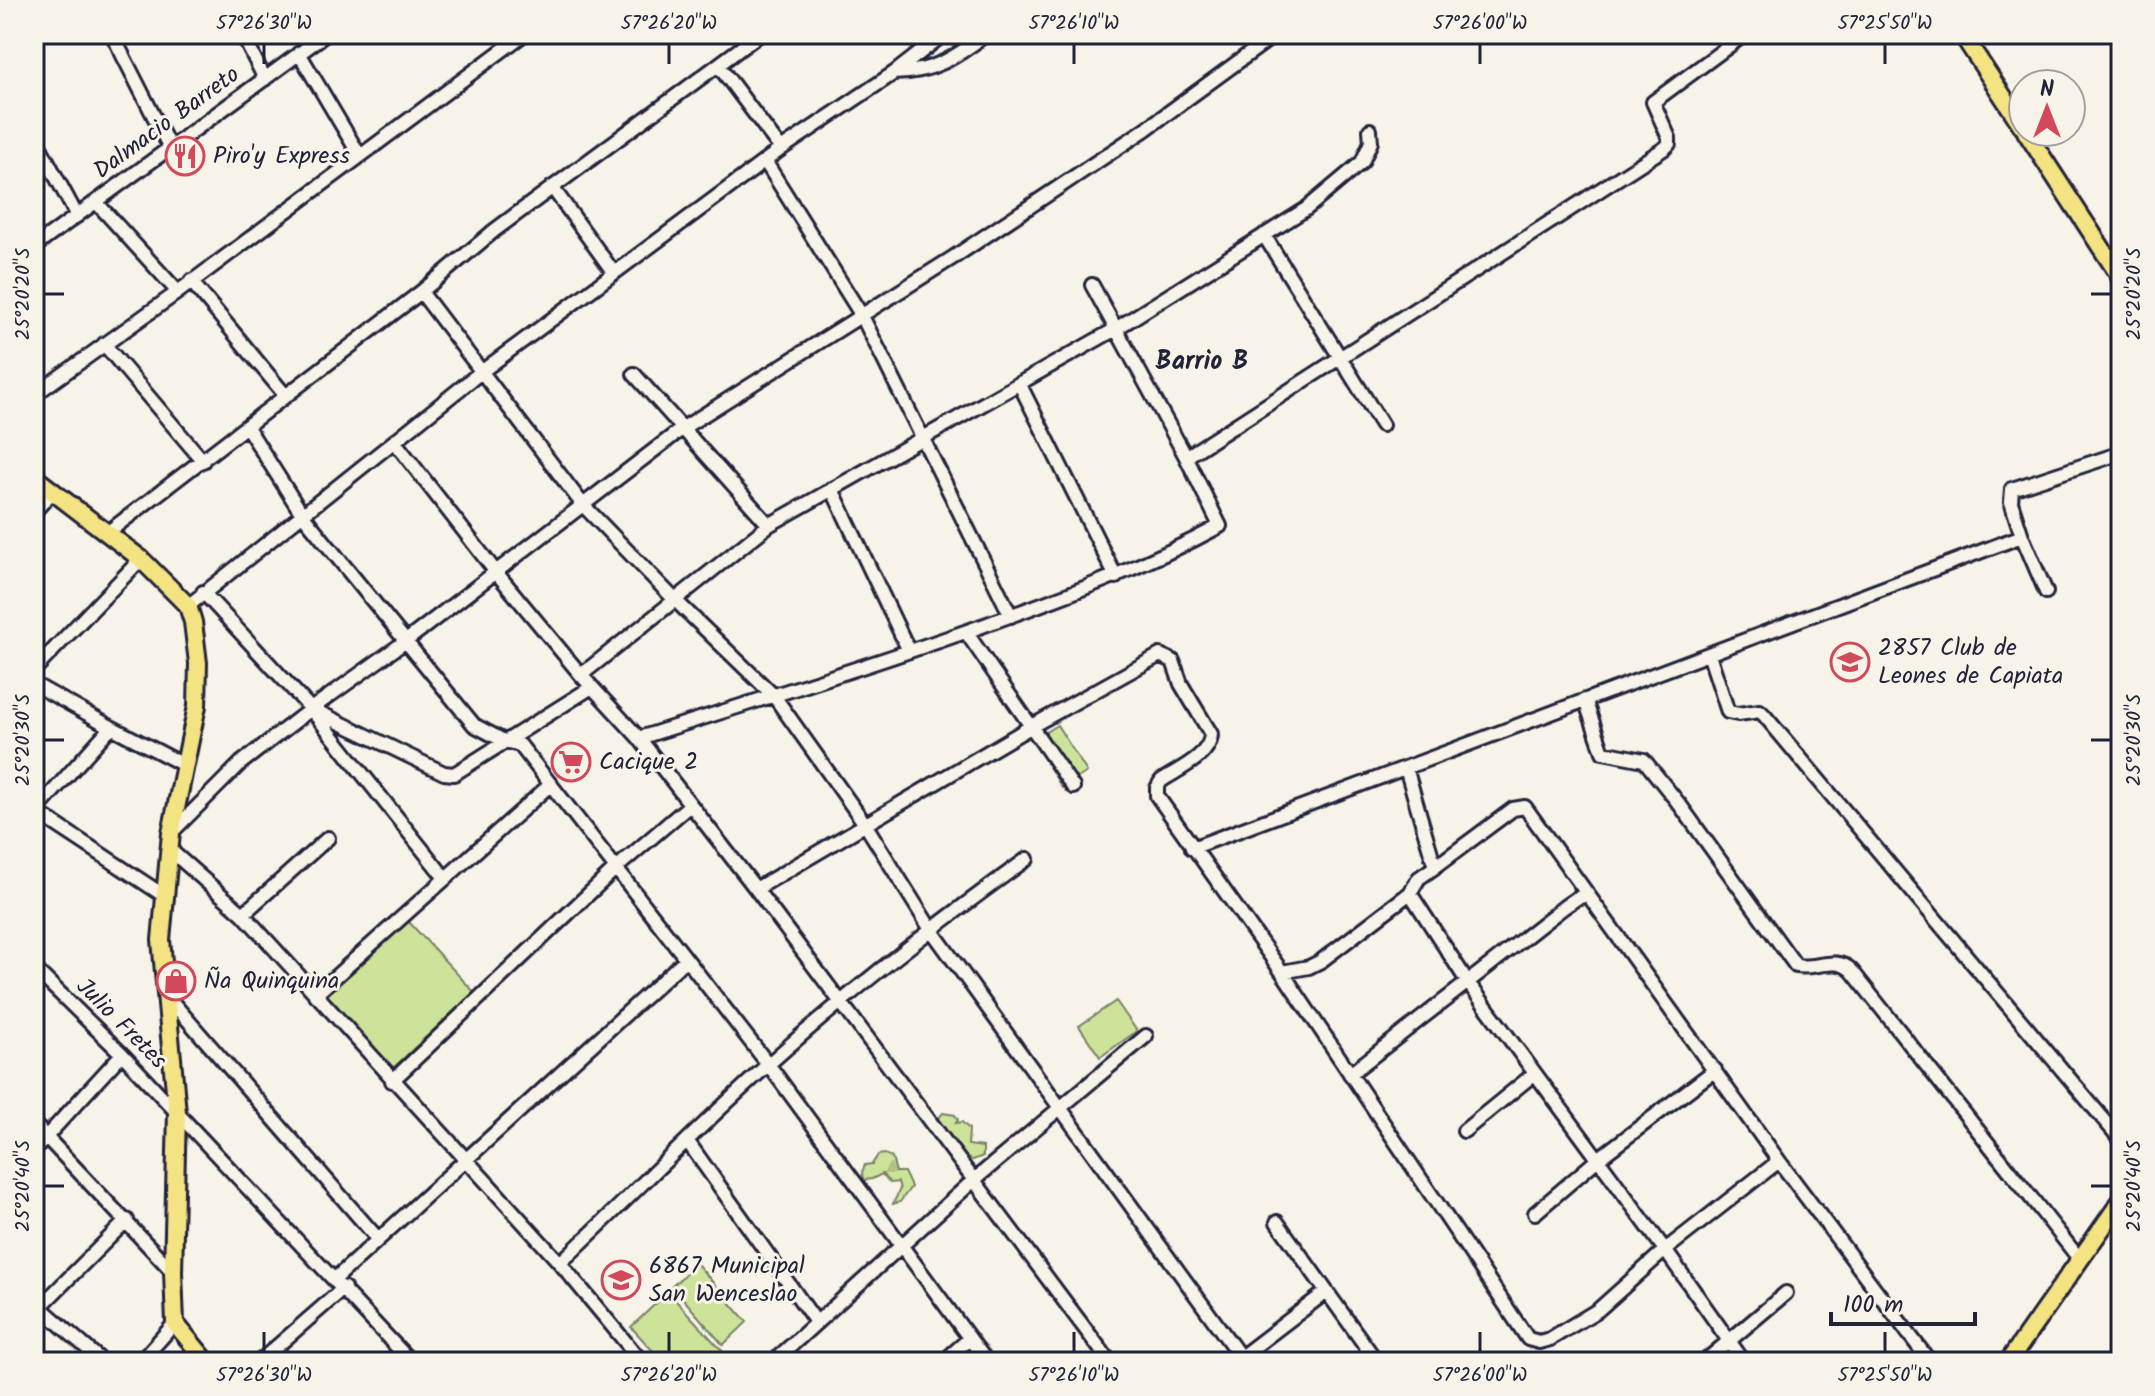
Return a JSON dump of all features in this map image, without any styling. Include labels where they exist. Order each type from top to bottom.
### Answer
[{"type":"main road","points":[[1962,34],[2007,103]]},
{"type":"main road","points":[[2036,148],[2121,278]]},
{"type":"main road","points":[[34,477],[141,559],[188,606],[193,622],[198,663],[197,706],[170,841],[161,940],[177,1112],[173,1272],[175,1323],[207,1362]]},
{"type":"main road","points":[[2008,1362],[2121,1201]]},
{"type":"street","points":[[112,34],[170,148]]},
{"type":"street","points":[[242,34],[265,79]]},
{"type":"street","name":"Dalmacio Barreto","points":[[34,247],[326,34]]},
{"type":"street","points":[[34,395],[178,292],[524,34]]},
{"type":"street","points":[[107,533],[421,292],[495,230],[760,34]]},
{"type":"street","points":[[188,606],[481,372],[781,149],[894,73],[944,34]]},
{"type":"street","points":[[894,73],[927,70],[947,63],[986,34]]},
{"type":"street","points":[[642,1362],[560,1263],[243,914],[170,841],[241,763],[406,641],[683,428],[862,316],[1146,129],[1276,34]]},
{"type":"street","points":[[1186,457],[1665,148],[1669,138],[1653,102],[1745,34]]},
{"type":"street","points":[[299,53],[360,156]]},
{"type":"street","points":[[718,65],[781,149]]},
{"type":"street","points":[[581,675],[769,525],[1114,330],[1306,209],[1353,171],[1368,153],[1370,130]]},
{"type":"street","points":[[34,136],[77,216]]},
{"type":"street","points":[[765,161],[862,316],[1011,616]]},
{"type":"street","points":[[552,187],[614,273]]},
{"type":"street","points":[[96,202],[178,292]]},
{"type":"street","points":[[1264,235],[1382,425]]},
{"type":"street","points":[[191,281],[285,395]]},
{"type":"street","points":[[639,738],[1011,616],[1116,577],[1169,554],[1220,526],[1092,285]]},
{"type":"street","points":[[421,292],[583,505],[774,696],[865,824],[930,928],[1240,1360],[1326,1292]]},
{"type":"street","points":[[104,344],[203,461]]},
{"type":"street","points":[[634,374],[769,525]]},
{"type":"street","points":[[1020,385],[1116,577]]},
{"type":"street","points":[[247,427],[302,514],[474,725],[504,741],[520,745],[551,784],[768,1064],[987,1362]]},
{"type":"street","points":[[395,442],[495,571],[581,675],[639,738],[756,889],[1110,1362]]},
{"type":"street","points":[[2046,592],[2022,536],[2011,502],[2012,489],[2121,453]]},
{"type":"street","points":[[832,489],[909,651]]},
{"type":"street","points":[[34,512],[53,491]]},
{"type":"street","points":[[1192,848],[2022,536]]},
{"type":"street","points":[[34,670],[141,559]]},
{"type":"street","points":[[203,592],[311,709],[445,878]]},
{"type":"street","points":[[966,632],[1073,787]]},
{"type":"street","points":[[1709,654],[1728,712],[1760,711],[1764,715],[2121,1140]]},
{"type":"street","points":[[756,889],[1157,655],[1173,661],[1181,684],[1211,734],[1206,750],[1161,781],[1157,796],[1282,972],[1528,1339],[1539,1342],[1550,1339],[1598,1310],[1665,1250],[1779,1161]]},
{"type":"street","points":[[34,684],[186,766]]},
{"type":"street","points":[[311,709],[444,773],[454,774],[592,687]]},
{"type":"street","points":[[1585,700],[1603,752],[1644,760],[1796,966],[1808,968],[1837,962],[1852,971],[2081,1261]]},
{"type":"street","points":[[111,727],[35,811],[163,895]]},
{"type":"street","points":[[1406,768],[1435,867]]},
{"type":"street","points":[[315,995],[551,784]]},
{"type":"street","points":[[392,1081],[615,869],[690,805]]},
{"type":"street","points":[[1282,972],[1309,967],[1321,961],[1410,893],[1419,878],[1513,809],[1525,807],[1779,1161],[1930,1362]]},
{"type":"street","points":[[243,914],[328,838]]},
{"type":"street","points":[[560,1263],[768,1064],[839,1002],[930,928],[1027,859]]},
{"type":"street","points":[[1410,893],[1467,981],[1744,1362]]},
{"type":"street","points":[[1350,1074],[1564,907],[1588,895]]},
{"type":"street","points":[[259,1362],[340,1283],[378,1239],[685,960]]},
{"type":"street","name":"Julio Fretes","points":[[34,968],[122,1054],[411,1362]]},
{"type":"street","points":[[164,992],[378,1239]]},
{"type":"street","points":[[773,1362],[974,1180],[1146,1036]]},
{"type":"street","points":[[34,1150],[122,1054]]},
{"type":"street","points":[[1535,1213],[1598,1159],[1715,1070]]},
{"type":"street","points":[[1464,1131],[1534,1074]]},
{"type":"street","points":[[34,1124],[173,1272]]},
{"type":"street","points":[[688,1142],[816,1322]]},
{"type":"street","points":[[103,1362],[36,1307],[127,1220]]},
{"type":"street","points":[[1277,1222],[1377,1362]]},
{"type":"street","points":[[1704,1362],[1786,1293]]},
{"type":"street","points":[[140,1362],[175,1323]]},
{"type":"street","points":[[943,1362],[969,1339]]},
{"type":"green space","points":[[1057,725],[1087,772],[1062,788],[1033,740]]},
{"type":"green space","points":[[408,921],[474,992],[393,1068],[326,996]]},
{"type":"green space","points":[[1116,1001],[1137,1031],[1100,1057],[1079,1026]]},
{"type":"green space","points":[[943,1113],[955,1115],[956,1123],[962,1122],[969,1129],[968,1145],[983,1147],[983,1156],[973,1160],[961,1157],[953,1142],[935,1122]]},
{"type":"green space","points":[[885,1154],[892,1158],[896,1172],[904,1172],[911,1187],[900,1202],[893,1204],[900,1189],[898,1182],[890,1183],[882,1174],[863,1180],[865,1165],[872,1164],[878,1155]]},
{"type":"green space","points":[[697,1264],[747,1322],[723,1345],[672,1286]]},
{"type":"green space","points":[[668,1292],[726,1355],[718,1362],[663,1362],[631,1327]]},
{"type":"place","name":"Piro'y Express","points":[[185,156]]},
{"type":"place","name":"2857 Club de Leones de Capiata","points":[[1850,662]]},
{"type":"place","name":"Cacique 2","points":[[571,762]]},
{"type":"place","name":"Ña Quinquina","points":[[176,981]]},
{"type":"place","name":"6867 Municipal San Wenceslao","points":[[621,1280]]},
{"type":"district","name":"Barrio B","points":[[1202,362]]}]
